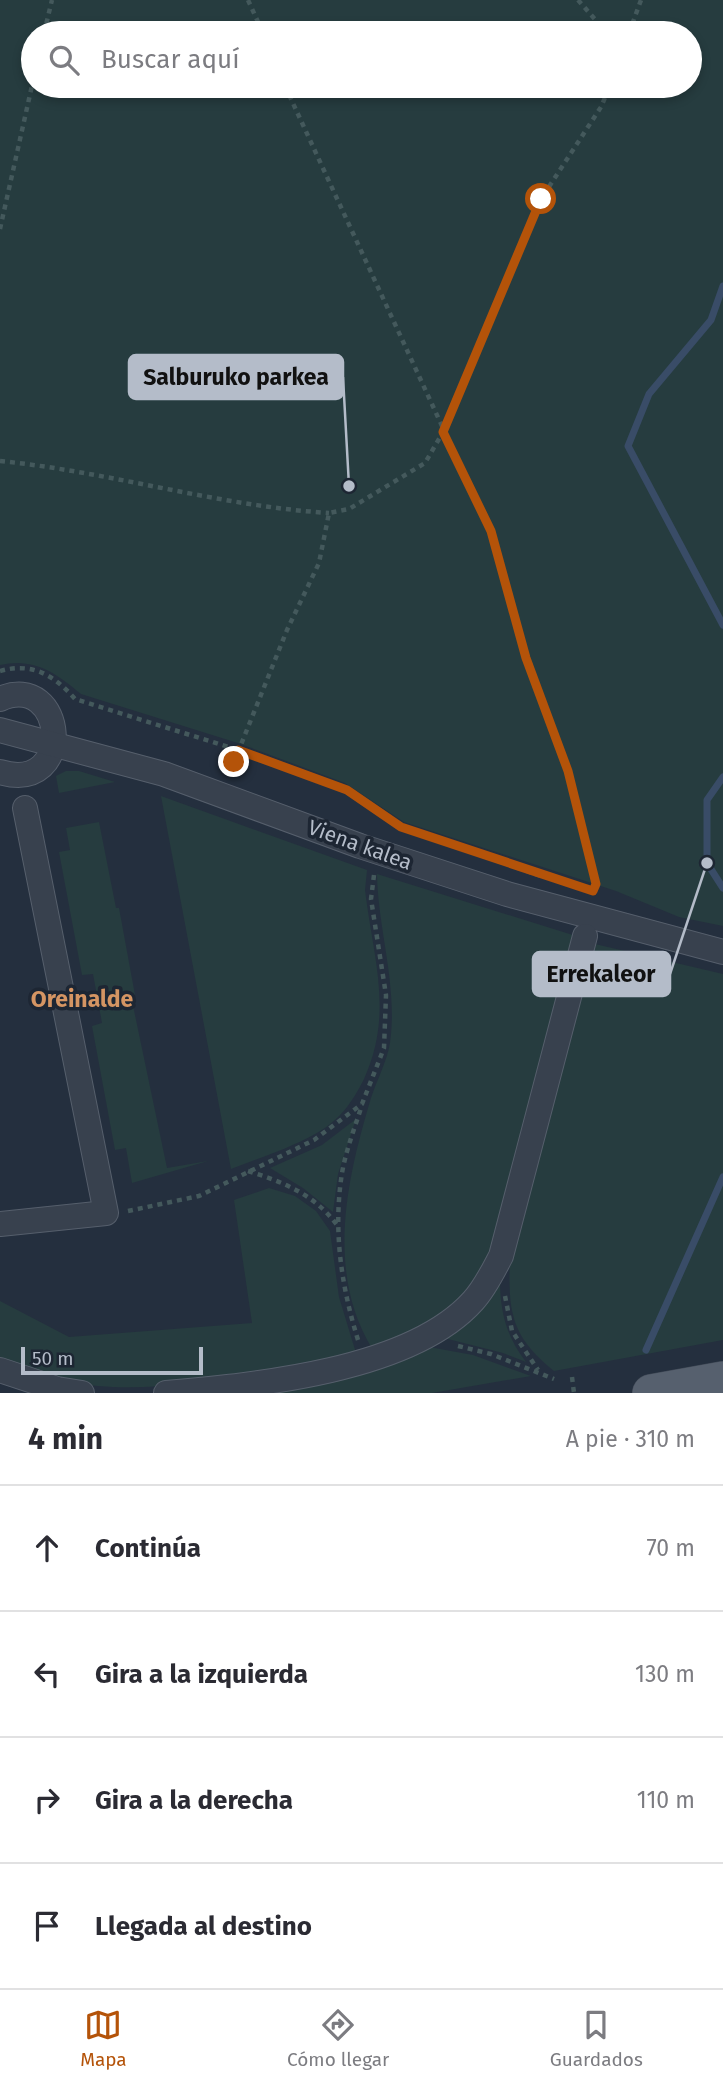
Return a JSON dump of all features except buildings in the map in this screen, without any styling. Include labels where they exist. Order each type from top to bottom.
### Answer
[{"type":"main road","points":[[650,1393],[723,1380]]},
{"type":"street","points":[[0,699],[18,695],[43,706],[51,716],[55,743],[43,764],[33,771],[22,775],[0,772]]},
{"type":"street","name":"Viena kalea","points":[[0,730],[183,780],[360,846],[507,894],[723,952]]},
{"type":"street","points":[[0,1224],[106,1213],[25,808]]},
{"type":"street","points":[[166,1393],[281,1380],[364,1361],[422,1340],[473,1301],[501,1256],[585,936]]},
{"type":"street","points":[[0,1370],[57,1389],[82,1393]]},
{"type":"path","points":[[47,21],[52,0]]},
{"type":"path","points":[[248,0],[257,21]]},
{"type":"path","points":[[578,0],[596,21]]},
{"type":"path","points":[[633,21],[641,0]]},
{"type":"path","points":[[0,229],[29,98]]},
{"type":"path","points":[[290,98],[491,531],[526,658],[568,771],[596,884],[594,895],[582,888]]},
{"type":"path","points":[[0,461],[58,467],[275,510],[329,513],[349,509],[425,463],[443,432],[541,199],[605,98]]},
{"type":"path","points":[[234,762],[287,631],[319,563],[329,513]]},
{"type":"path","points":[[0,671],[29,668],[46,673],[60,681],[75,699],[238,750],[347,790],[401,827],[546,877]]},
{"type":"path","points":[[364,1361],[347,1304],[337,1225],[342,1171],[362,1104],[384,1048],[386,995],[371,899],[375,870]]},
{"type":"path","points":[[106,1213],[149,1208],[199,1196],[314,1140],[362,1104]]},
{"type":"path","points":[[247,1171],[299,1191],[325,1210],[337,1225]]},
{"type":"path","points":[[501,1256],[512,1331],[538,1371]]},
{"type":"path","points":[[422,1340],[491,1354],[554,1379]]},
{"type":"path","points":[[572,1377],[574,1393]]},
{"type":"green space","points":[[0,0],[723,0],[723,926],[679,917],[616,891],[404,822],[345,783],[241,744],[81,694],[53,673],[34,665],[0,665]]},
{"type":"green space","points":[[66,771],[79,771],[115,782],[59,793],[56,776]]},
{"type":"green space","points":[[161,796],[367,870],[365,890],[380,1008],[373,1055],[364,1079],[344,1111],[324,1129],[231,1169]]},
{"type":"green space","points":[[99,822],[116,908],[119,908],[135,995],[131,996],[167,1168],[208,1161],[132,1183],[126,1148],[115,1150],[92,1026],[102,1023],[93,974],[82,975],[59,852],[70,850],[66,828]]},
{"type":"green space","points":[[377,874],[576,936],[502,1236],[476,1282],[438,1319],[373,1350],[358,1320],[349,1289],[345,1225],[354,1160],[390,1043],[390,979]]},
{"type":"green space","points":[[595,944],[723,974],[723,1340],[554,1371],[539,1358],[520,1334],[511,1308],[510,1257]]},
{"type":"green space","points":[[356,1119],[338,1174],[333,1212],[303,1188],[270,1168],[322,1145]]},
{"type":"green space","points":[[269,1188],[295,1196],[316,1211],[330,1231],[339,1297],[356,1353],[194,1383],[129,1387],[73,1382],[0,1360],[0,1301],[69,1337],[252,1323],[234,1200]]},
{"type":"green space","points":[[500,1280],[506,1323],[526,1362],[503,1353],[444,1338]]},
{"type":"green space","points":[[429,1347],[473,1355],[531,1376],[432,1393],[240,1393]]},
{"type":"waterway","points":[[723,286],[711,320],[649,394],[628,446],[723,625]]},
{"type":"waterway","points":[[723,777],[707,800],[707,863],[723,888]]},
{"type":"waterway","points":[[646,1350],[723,1177]]},
{"type":"place","name":"Salburuko parkea","points":[[349,486]]},
{"type":"place","name":"Errekaleor","points":[[707,863]]},
{"type":"district","name":"Oreinalde","points":[[82,999]]},
{"type":"route","points":[[234,762],[238,750],[347,790],[401,827],[593,891],[596,884],[568,771],[526,658],[491,531],[443,432],[541,199]]}]
